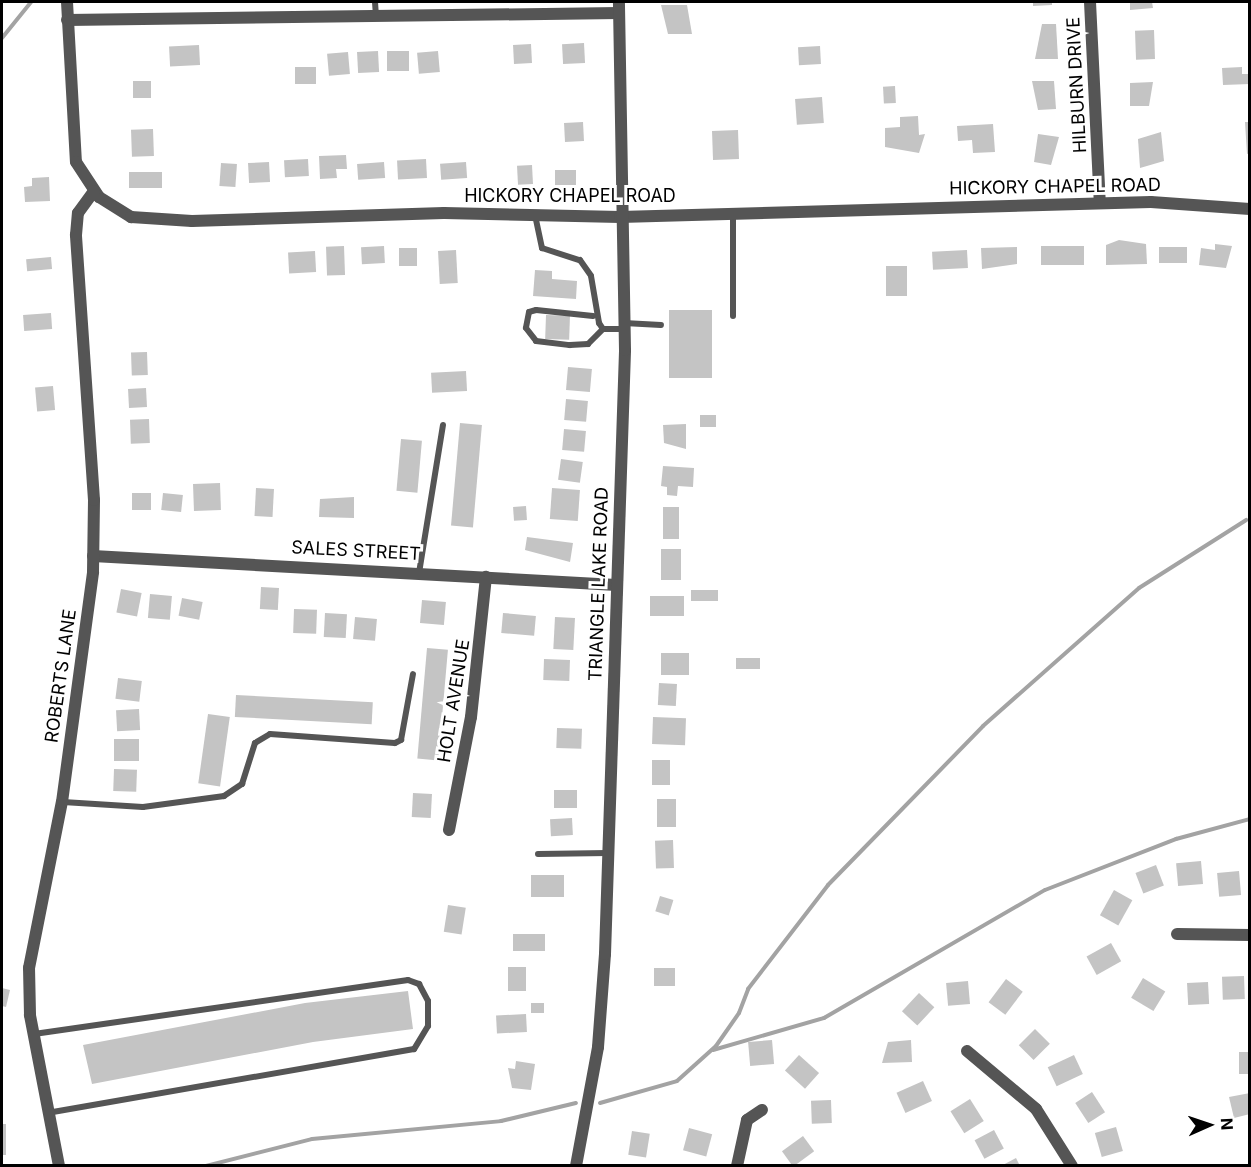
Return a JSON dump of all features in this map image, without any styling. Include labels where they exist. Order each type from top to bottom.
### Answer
[{"type":"street","name":"HICKORY CHAPEL ROAD","points":[[67,2],[72,145],[94,191],[114,209],[155,221],[535,215],[620,217],[1100,203],[1250,209]]},
{"type":"street","name":"HILBURN DRIVE","points":[[1090,2],[1100,203]]},
{"type":"street","points":[[67,20],[376,16],[619,7]]},
{"type":"street","name":"TRIANGLE LAKE ROAD","points":[[576,1166],[598,1047],[608,854],[624,326],[620,217],[619,7]]},
{"type":"street","name":"ROBERTS LANE","points":[[59,1166],[34,1034],[29,968],[62,802],[93,556],[92,448],[76,235],[78,213],[94,191]]},
{"type":"street","name":"SALES STREET","points":[[93,556],[616,585]]},
{"type":"street","name":"HOLT AVENUE","points":[[449,830],[471,717],[486,577]]},
{"type":"street","points":[[1177,934],[1250,935]]},
{"type":"street","points":[[967,1051],[1036,1109],[1072,1166]]},
{"type":"street","points":[[736,1166],[747,1120],[762,1110]]},
{"type":"lane","points":[[375,2],[376,16]]},
{"type":"lane","points":[[733,214],[734,316]]},
{"type":"lane","points":[[535,215],[542,248],[580,260],[591,276],[593,316],[603,328]]},
{"type":"lane","points":[[593,316],[536,310],[529,312],[526,328],[536,341],[570,345],[588,344],[603,328],[661,325]]},
{"type":"lane","points":[[419,573],[443,424]]},
{"type":"lane","points":[[62,802],[143,807],[224,796],[242,784],[255,743],[270,734],[395,743],[401,740],[412,674]]},
{"type":"lane","points":[[538,854],[608,854]]},
{"type":"lane","points":[[34,1034],[408,980],[419,984],[428,1001],[428,1026],[414,1049],[49,1113]]},
{"type":"building","points":[[1033,2],[1052,2],[1052,5],[1033,6]]},
{"type":"building","points":[[1130,2],[1152,2],[1153,8],[1130,10]]},
{"type":"building","points":[[661,5],[687,5],[692,34],[668,34]]},
{"type":"building","points":[[1042,24],[1056,24],[1058,59],[1035,59]]},
{"type":"building","points":[[1154,30],[1155,59],[1136,60],[1135,31]]},
{"type":"building","points":[[584,43],[585,63],[563,64],[562,44]]},
{"type":"building","points":[[531,44],[532,63],[514,64],[513,45]]},
{"type":"building","points":[[199,45],[200,65],[170,67],[169,47]]},
{"type":"building","points":[[820,46],[821,64],[799,65],[798,47]]},
{"type":"building","points":[[378,51],[379,72],[358,73],[357,52]]},
{"type":"building","points":[[387,51],[409,51],[409,71],[387,71]]},
{"type":"building","points":[[438,51],[440,72],[419,74],[417,53]]},
{"type":"building","points":[[348,52],[350,74],[329,76],[327,54]]},
{"type":"building","points":[[295,67],[316,67],[316,84],[295,84]]},
{"type":"building","points":[[1242,67],[1242,74],[1250,74],[1250,84],[1223,85],[1222,68]]},
{"type":"building","points":[[133,81],[151,81],[151,98],[133,98]]},
{"type":"building","points":[[1032,81],[1054,81],[1056,109],[1038,110]]},
{"type":"building","points":[[1153,82],[1149,106],[1130,106],[1130,83]]},
{"type":"building","points":[[895,86],[896,103],[884,104],[883,87]]},
{"type":"building","points":[[822,97],[824,123],[797,125],[795,99]]},
{"type":"building","points":[[918,116],[919,135],[925,134],[919,153],[885,147],[885,128],[900,127],[900,117]]},
{"type":"building","points":[[583,122],[584,141],[565,142],[564,123]]},
{"type":"building","points":[[1245,122],[1250,122],[1250,153],[1247,154]]},
{"type":"building","points":[[993,124],[995,152],[973,153],[972,140],[958,141],[957,126]]},
{"type":"building","points":[[153,129],[154,156],[132,157],[131,130]]},
{"type":"building","points":[[738,130],[739,159],[713,160],[712,131]]},
{"type":"building","points":[[1161,132],[1164,161],[1140,168],[1138,139]]},
{"type":"building","points":[[1038,134],[1059,137],[1051,165],[1034,162]]},
{"type":"building","points":[[346,155],[347,169],[336,169],[337,178],[320,179],[319,156]]},
{"type":"building","points":[[308,159],[309,176],[285,177],[284,160]]},
{"type":"building","points":[[426,159],[427,178],[398,179],[397,161]]},
{"type":"building","points":[[269,162],[270,182],[249,183],[248,163]]},
{"type":"building","points":[[384,162],[385,178],[358,180],[357,164]]},
{"type":"building","points":[[466,162],[467,178],[441,180],[440,164]]},
{"type":"building","points":[[221,163],[237,164],[235,187],[219,186]]},
{"type":"building","points":[[532,165],[533,184],[518,185],[517,166]]},
{"type":"building","points":[[555,170],[576,170],[576,185],[555,185]]},
{"type":"building","points":[[129,172],[162,172],[162,188],[129,188]]},
{"type":"building","points":[[49,177],[50,201],[25,202],[24,187],[32,186],[32,178]]},
{"type":"building","points":[[1119,240],[1146,244],[1147,264],[1106,265],[1106,245]]},
{"type":"building","points":[[1215,244],[1232,246],[1226,268],[1199,265],[1201,248],[1215,250]]},
{"type":"building","points":[[344,246],[345,275],[327,276],[326,247]]},
{"type":"building","points":[[384,246],[385,263],[362,264],[361,247]]},
{"type":"building","points":[[1041,246],[1084,246],[1084,265],[1041,265]]},
{"type":"building","points":[[1017,247],[1017,264],[982,269],[981,248]]},
{"type":"building","points":[[1159,247],[1187,247],[1187,263],[1159,263]]},
{"type":"building","points":[[399,248],[417,248],[417,266],[399,266]]},
{"type":"building","points":[[456,250],[458,283],[440,284],[438,251]]},
{"type":"building","points":[[967,250],[968,268],[933,270],[932,252]]},
{"type":"building","points":[[315,251],[316,272],[289,273],[288,252]]},
{"type":"building","points":[[51,257],[52,269],[27,271],[26,259]]},
{"type":"building","points":[[886,266],[907,266],[907,296],[886,296]]},
{"type":"building","points":[[535,270],[552,271],[552,279],[577,281],[576,299],[533,296]]},
{"type":"building","points":[[669,310],[712,310],[712,378],[669,378]]},
{"type":"building","points":[[51,313],[52,329],[24,331],[23,315]]},
{"type":"building","points":[[546,315],[570,316],[569,340],[545,339]]},
{"type":"building","points":[[147,352],[148,375],[132,376],[131,353]]},
{"type":"building","points":[[568,367],[592,369],[590,392],[566,390]]},
{"type":"building","points":[[466,371],[467,391],[432,393],[431,373]]},
{"type":"building","points":[[53,386],[55,410],[37,411],[35,388]]},
{"type":"building","points":[[146,388],[147,407],[129,408],[128,389]]},
{"type":"building","points":[[566,399],[588,401],[586,422],[564,420]]},
{"type":"building","points":[[700,415],[716,415],[716,427],[700,427]]},
{"type":"building","points":[[149,419],[150,443],[131,444],[130,420]]},
{"type":"building","points":[[460,423],[482,425],[473,528],[451,526]]},
{"type":"building","points":[[686,424],[686,449],[664,443],[663,425]]},
{"type":"building","points":[[564,429],[586,431],[584,452],[562,450]]},
{"type":"building","points":[[401,439],[422,441],[417,493],[396,491]]},
{"type":"building","points":[[561,459],[583,462],[580,483],[558,480]]},
{"type":"building","points":[[663,466],[694,468],[693,487],[678,486],[677,496],[667,495],[667,487],[661,486]]},
{"type":"building","points":[[220,483],[221,510],[194,511],[193,484]]},
{"type":"building","points":[[256,488],[274,489],[273,517],[255,516]]},
{"type":"building","points":[[552,488],[580,490],[578,521],[550,519]]},
{"type":"building","points":[[132,493],[151,493],[151,510],[132,510]]},
{"type":"building","points":[[163,493],[183,495],[181,512],[161,510]]},
{"type":"building","points":[[354,497],[354,518],[319,517],[320,499]]},
{"type":"building","points":[[526,506],[527,520],[514,521],[513,507]]},
{"type":"building","points":[[663,507],[679,507],[679,539],[663,539]]},
{"type":"building","points":[[527,537],[573,543],[570,562],[525,550]]},
{"type":"building","points":[[661,549],[681,549],[681,580],[661,580]]},
{"type":"building","points":[[261,587],[279,588],[278,610],[260,609]]},
{"type":"building","points":[[121,589],[142,593],[137,617],[116,613]]},
{"type":"building","points":[[691,590],[718,590],[718,601],[691,601]]},
{"type":"building","points":[[150,594],[172,596],[170,620],[148,618]]},
{"type":"building","points":[[650,596],[684,596],[684,616],[650,616]]},
{"type":"building","points":[[182,598],[203,602],[199,620],[179,616]]},
{"type":"building","points":[[422,600],[446,602],[444,625],[420,623]]},
{"type":"building","points":[[294,609],[317,610],[316,634],[293,633]]},
{"type":"building","points":[[325,613],[347,614],[346,638],[324,637]]},
{"type":"building","points":[[503,613],[536,616],[534,636],[501,633]]},
{"type":"building","points":[[355,617],[377,619],[375,641],[353,639]]},
{"type":"building","points":[[555,617],[575,618],[573,650],[553,649]]},
{"type":"building","points":[[427,648],[448,650],[438,760],[417,759]]},
{"type":"building","points":[[661,653],[689,653],[689,675],[661,675]]},
{"type":"building","points":[[736,658],[760,658],[760,669],[736,669]]},
{"type":"building","points":[[544,659],[570,660],[569,681],[543,680]]},
{"type":"building","points":[[118,678],[142,681],[139,702],[115,699]]},
{"type":"building","points":[[659,683],[677,684],[676,706],[658,705]]},
{"type":"building","points":[[236,695],[373,702],[372,724],[235,717]]},
{"type":"building","points":[[139,709],[140,730],[117,731],[116,710]]},
{"type":"building","points":[[208,714],[230,717],[220,786],[198,783]]},
{"type":"building","points":[[653,717],[686,718],[685,745],[652,744]]},
{"type":"building","points":[[557,728],[582,729],[581,749],[556,748]]},
{"type":"building","points":[[114,739],[139,739],[139,761],[114,761]]},
{"type":"building","points":[[652,760],[670,760],[670,785],[652,785]]},
{"type":"building","points":[[114,769],[137,770],[136,792],[113,791]]},
{"type":"building","points":[[554,790],[577,790],[577,808],[554,808]]},
{"type":"building","points":[[413,793],[432,794],[431,818],[412,817]]},
{"type":"building","points":[[657,799],[676,799],[676,827],[657,827]]},
{"type":"building","points":[[572,818],[573,835],[551,836],[550,819]]},
{"type":"building","points":[[673,840],[674,868],[656,869],[655,841]]},
{"type":"building","points":[[1201,861],[1203,884],[1178,886],[1176,863]]},
{"type":"building","points":[[1156,865],[1164,886],[1143,893],[1135,873]]},
{"type":"building","points":[[1239,871],[1241,895],[1219,897],[1217,873]]},
{"type":"building","points":[[531,875],[564,875],[564,897],[531,897]]},
{"type":"building","points":[[1114,890],[1132,900],[1118,926],[1100,915]]},
{"type":"building","points":[[660,896],[673,900],[669,915],[655,911]]},
{"type":"building","points":[[448,905],[466,908],[462,934],[444,932]]},
{"type":"building","points":[[513,934],[545,934],[545,951],[513,951]]},
{"type":"building","points":[[1111,943],[1121,961],[1097,975],[1087,957]]},
{"type":"building","points":[[508,967],[526,967],[526,991],[508,991]]},
{"type":"building","points":[[654,968],[675,968],[675,986],[654,986]]},
{"type":"building","points":[[1244,976],[1245,999],[1223,1000],[1222,977]]},
{"type":"building","points":[[1143,978],[1165,991],[1153,1011],[1131,998]]},
{"type":"building","points":[[1006,979],[1023,992],[1005,1015],[989,1002]]},
{"type":"building","points":[[968,981],[970,1004],[948,1006],[946,983]]},
{"type":"building","points":[[1208,982],[1209,1004],[1188,1005],[1187,983]]},
{"type":"building","points":[[2,988],[10,990],[6,1007],[2,1006]]},
{"type":"building","points":[[408,991],[413,1029],[313,1042],[92,1084],[83,1045],[305,1003]]},
{"type":"building","points":[[919,993],[934,1007],[917,1026],[902,1011]]},
{"type":"building","points":[[531,1003],[544,1003],[544,1013],[531,1013]]},
{"type":"building","points":[[526,1014],[527,1032],[497,1034],[496,1016]]},
{"type":"building","points":[[1035,1029],[1050,1044],[1034,1060],[1019,1045]]},
{"type":"building","points":[[772,1040],[774,1064],[750,1066],[748,1042]]},
{"type":"building","points":[[911,1040],[912,1062],[882,1063],[888,1042]]},
{"type":"building","points":[[1239,1052],[1250,1052],[1250,1074],[1239,1074]]},
{"type":"building","points":[[799,1055],[819,1073],[805,1089],[785,1071]]},
{"type":"building","points":[[1074,1055],[1083,1074],[1057,1086],[1048,1067]]},
{"type":"building","points":[[516,1061],[535,1064],[531,1090],[512,1088],[508,1068],[515,1069]]},
{"type":"building","points":[[923,1081],[932,1101],[905,1113],[897,1093]]},
{"type":"building","points":[[1092,1092],[1105,1112],[1088,1123],[1075,1103]]},
{"type":"building","points":[[1250,1093],[1250,1114],[1234,1118],[1229,1097]]},
{"type":"building","points":[[970,1099],[984,1121],[964,1133],[950,1111]]},
{"type":"building","points":[[831,1100],[832,1123],[812,1124],[811,1101]]},
{"type":"building","points":[[2,1124],[6,1124],[6,1155],[2,1155]]},
{"type":"building","points":[[1116,1127],[1123,1151],[1102,1157],[1095,1133]]},
{"type":"building","points":[[689,1128],[712,1134],[706,1156],[683,1150]]},
{"type":"building","points":[[994,1130],[1004,1149],[984,1159],[975,1140]]},
{"type":"building","points":[[632,1131],[650,1134],[646,1158],[628,1155]]},
{"type":"building","points":[[803,1136],[814,1151],[793,1166],[782,1151]]},
{"type":"building","points":[[1016,1158],[1020,1166],[1001,1166]]},
{"type":"waterway","points":[[2,38],[31,2]]},
{"type":"waterway","points":[[600,1103],[677,1081],[716,1046],[739,1013],[748,989],[828,885],[983,726],[1139,588],[1246,520]]},
{"type":"waterway","points":[[713,1050],[824,1018],[1045,890],[1176,839],[1250,819]]},
{"type":"waterway","points":[[206,1166],[312,1139],[501,1121],[576,1103]]}]
